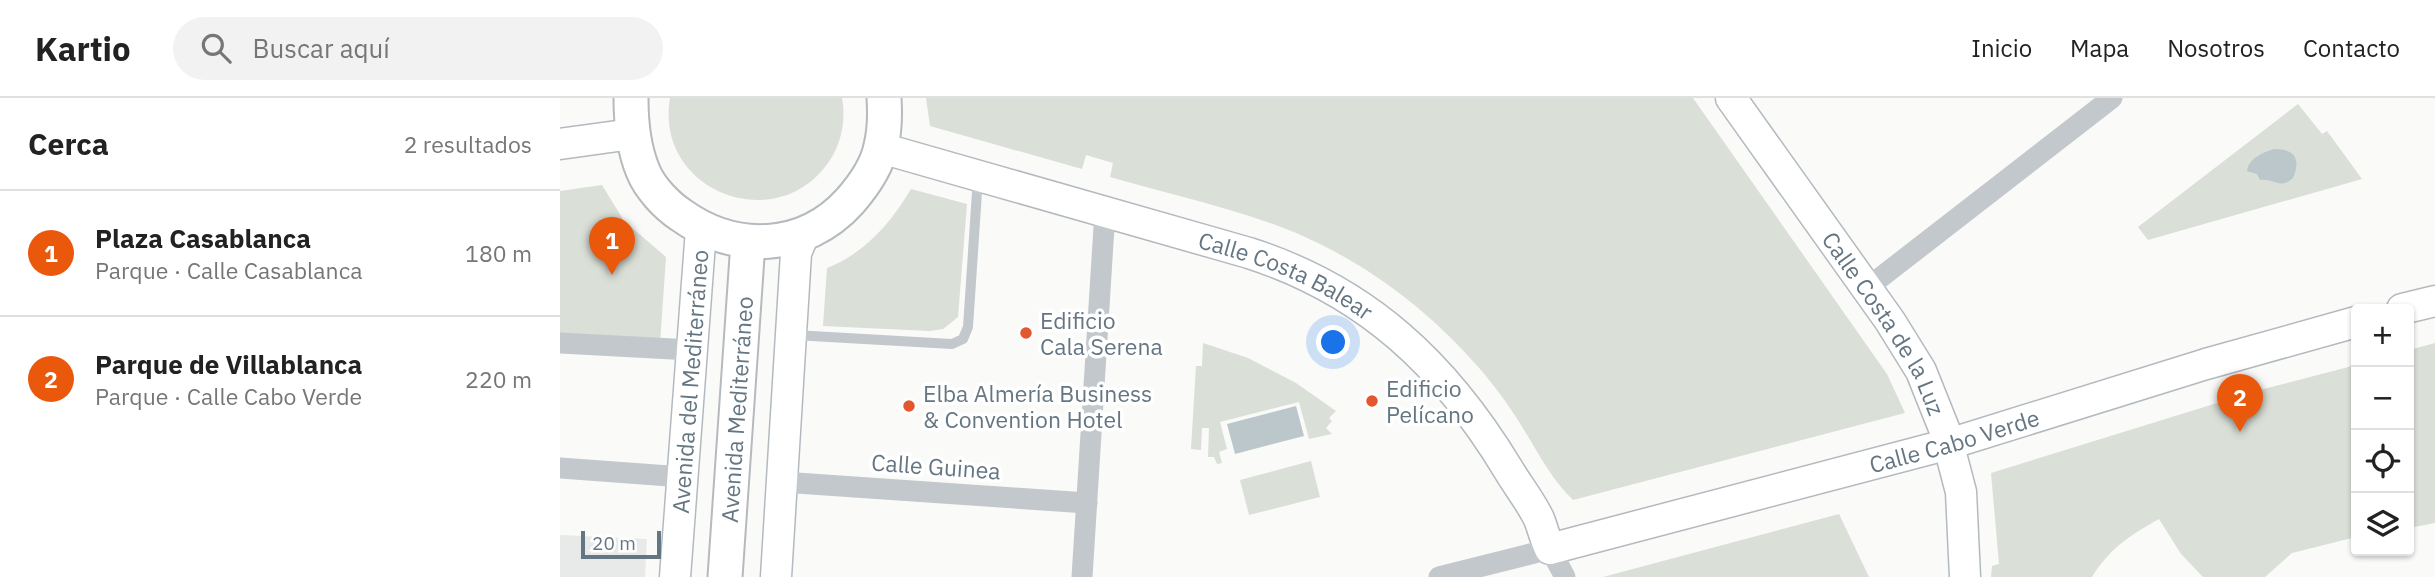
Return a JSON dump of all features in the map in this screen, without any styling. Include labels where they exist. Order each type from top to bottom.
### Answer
[{"type":"main road","points":[[631,98],[632,134],[644,173],[668,205],[701,229],[724,238],[748,242],[776,241],[804,234],[838,214],[864,184],[881,148],[885,122],[884,98]]},
{"type":"main road","name":"Avenida Mediterráneo","points":[[725,577],[748,242]]},
{"type":"street","name":"Calle Costa de la Luz","points":[[1731,98],[1867,288],[1921,371],[1949,444],[1962,502],[1965,577]]},
{"type":"street","points":[[1867,288],[2112,98]]},
{"type":"street","points":[[560,144],[632,134]]},
{"type":"street","name":"Calle Costa Balear","points":[[881,148],[979,174],[1276,262],[1337,292],[1381,321],[1431,364],[1476,418],[1535,513],[1565,577]]},
{"type":"street","points":[[1082,577],[1105,211]]},
{"type":"street","name":"Avenida del Mediterráneo","points":[[675,577],[701,229]]},
{"type":"street","points":[[776,577],[796,253],[804,234]]},
{"type":"street","points":[[2414,306],[2435,301]]},
{"type":"street","name":"Calle Cabo Verde","points":[[1550,549],[1949,444],[2206,364],[2351,323]]},
{"type":"street","points":[[560,343],[691,350]]},
{"type":"street","points":[[560,468],[683,477]]},
{"type":"street","name":"Calle Guinea","points":[[782,482],[1087,503]]},
{"type":"street","points":[[1439,577],[1550,549]]},
{"type":"lane","points":[[790,335],[951,344],[963,339],[968,327],[979,174]]},
{"type":"shaded area","points":[[670,98],[842,98],[842,130],[830,160],[808,184],[781,197],[752,200],[724,194],[700,180],[681,158],[670,131]]},
{"type":"shaded area","points":[[926,98],[1693,98],[1887,374],[1905,413],[1573,500],[1552,475],[1512,411],[1477,366],[1414,304],[1371,273],[1326,247],[1281,227],[1110,177],[1113,163],[1086,155],[1082,169],[930,126]]},
{"type":"shaded area","points":[[2298,104],[2322,134],[2327,131],[2362,179],[2148,240],[2138,227]]},
{"type":"shaded area","points":[[2274,149],[2291,153],[2296,160],[2293,178],[2284,183],[2260,180],[2257,174],[2247,171],[2253,159]]},
{"type":"shaded area","points":[[602,185],[624,221],[666,257],[660,344],[560,338],[560,191]]},
{"type":"shaded area","points":[[911,189],[967,204],[958,317],[943,329],[930,331],[823,326],[827,268],[865,246],[894,214]]},
{"type":"shaded area","points":[[1203,343],[1248,358],[1296,383],[1336,411],[1329,418],[1332,421],[1326,428],[1332,434],[1309,439],[1299,402],[1220,422],[1227,449],[1219,452],[1222,463],[1217,464],[1214,457],[1208,457],[1209,428],[1202,428],[1201,450],[1191,449],[1196,366],[1202,366]]},
{"type":"shaded area","points":[[2435,343],[2435,523],[2414,527],[2414,367],[2414,349]]},
{"type":"shaded area","points":[[2351,366],[2351,538],[2292,553],[2265,577],[2203,577],[2181,554],[2159,519],[2121,543],[2092,577],[1991,577],[1992,566],[1999,564],[1991,473],[2256,391]]},
{"type":"shaded area","points":[[1296,406],[1304,436],[1235,454],[1227,424]]},
{"type":"shaded area","points":[[1311,461],[1320,497],[1249,515],[1240,480]]},
{"type":"shaded area","points":[[1839,514],[1869,577],[1603,577]]},
{"type":"shaded area","points":[[560,535],[647,539],[645,577],[560,577]]},
{"type":"place","name":"Plaza Casablanca","points":[[612,275]]},
{"type":"place","name":"Edificio Cala Serena","points":[[1026,333]]},
{"type":"place","name":"Edificio Pelícano","points":[[1372,401]]},
{"type":"place","name":"Elba Almería Business & Convention Hotel","points":[[909,406]]},
{"type":"place","name":"Parque de Villablanca","points":[[2240,432]]}]
